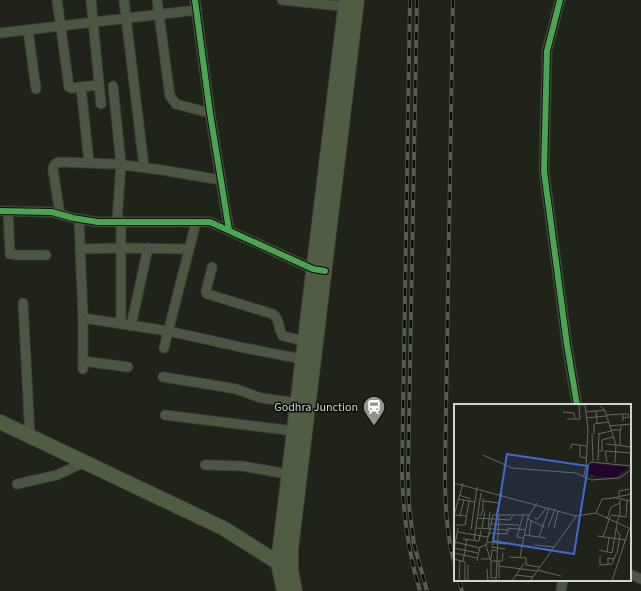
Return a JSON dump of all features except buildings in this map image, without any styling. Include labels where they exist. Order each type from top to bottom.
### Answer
[{"type":"main road","points":[[284,591],[278,563],[285,547],[351,4]]},
{"type":"main road","points":[[295,591],[285,547],[288,474],[304,341],[319,270]]},
{"type":"main road","points":[[0,422],[83,463],[223,528],[291,570]]},
{"type":"main road","points":[[248,544],[285,547]]},
{"type":"street","points":[[57,0],[69,87],[100,85]]},
{"type":"street","points":[[91,0],[101,104]]},
{"type":"street","points":[[124,0],[144,167]]},
{"type":"street","points":[[157,0],[170,96],[176,104],[210,113]]},
{"type":"street","points":[[195,0],[210,113],[229,230]]},
{"type":"street","points":[[283,0],[351,4]]},
{"type":"street","points":[[560,0],[547,51],[544,171],[567,344],[577,404]]},
{"type":"street","points":[[0,33],[196,10]]},
{"type":"street","points":[[28,30],[36,89]]},
{"type":"street","points":[[114,86],[121,164],[119,221],[121,248],[121,324]]},
{"type":"street","points":[[81,87],[89,163]]},
{"type":"street","points":[[60,214],[53,166],[59,162],[121,164],[220,180]]},
{"type":"street","points":[[46,255],[10,254],[4,211],[52,212],[78,219],[98,222],[210,222],[319,270]]},
{"type":"street","points":[[78,219],[83,318],[83,365],[128,367]]},
{"type":"street","points":[[164,348],[196,222]]},
{"type":"street","points":[[131,326],[148,248]]},
{"type":"street","points":[[80,249],[189,249]]},
{"type":"street","points":[[212,267],[206,291],[207,294],[273,314],[278,320],[279,331],[283,336],[304,341]]},
{"type":"street","points":[[23,303],[30,437]]},
{"type":"street","points":[[83,318],[168,331],[302,359]]},
{"type":"street","points":[[163,377],[226,387],[261,398],[297,403]]},
{"type":"street","points":[[166,415],[294,431]]},
{"type":"street","points":[[17,484],[57,475],[83,463]]},
{"type":"street","points":[[205,465],[242,466],[288,474]]},
{"type":"street","points":[[631,574],[641,578]]},
{"type":"street","points":[[561,591],[564,581]]},
{"type":"railway","points":[[410,0],[402,472],[407,532],[412,562],[420,591]]},
{"type":"railway","points":[[417,0],[408,472],[409,506],[414,544],[427,591]]},
{"type":"railway","points":[[453,0],[445,469],[448,530],[454,562]]},
{"type":"railway","points":[[459,581],[462,591]]},
{"type":"cycle path","points":[[195,0],[210,113],[229,230]]},
{"type":"cycle path","points":[[560,0],[547,51],[544,171],[567,345],[577,404]]},
{"type":"cycle path","points":[[0,211],[52,212],[73,218],[98,222],[210,222],[313,269],[325,271]]},
{"type":"place","name":"Godhra Junction","points":[[374,426]]}]
